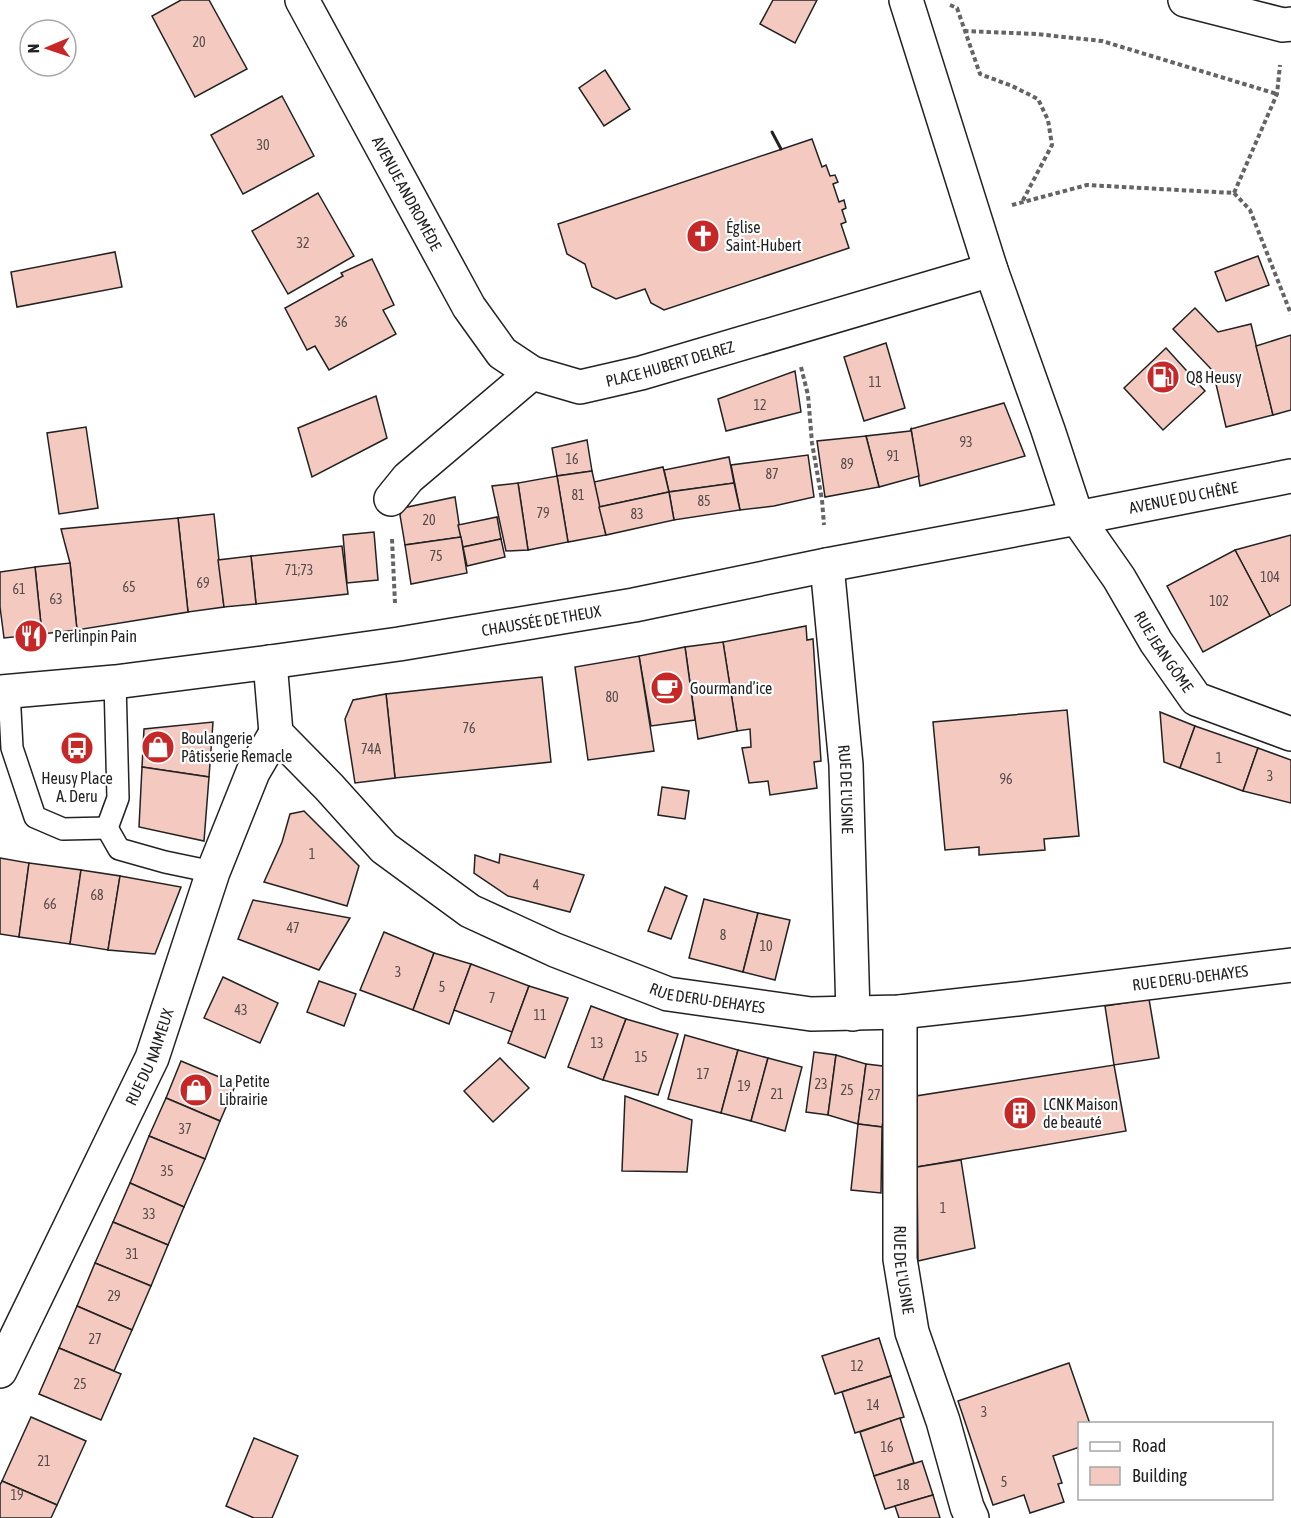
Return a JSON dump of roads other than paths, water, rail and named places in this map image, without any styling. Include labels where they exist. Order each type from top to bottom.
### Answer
[{"type":"street","name":"AVENUE ANDROMÈDE","points":[[302,0],[469,307],[502,353],[532,373]]},
{"type":"street","points":[[906,0],[990,270],[1077,518]]},
{"type":"street","points":[[1185,0],[1287,24]]},
{"type":"street","name":"PLACE HUBERT DELREZ","points":[[532,373],[580,387],[641,373],[990,270]]},
{"type":"street","points":[[391,499],[408,478],[532,373]]},
{"type":"street","name":"AVENUE DU CHÊNE","points":[[1077,518],[1291,476]]},
{"type":"street","name":"CHAUSSÉE DE THEUX","points":[[5,691],[115,682],[399,644],[634,605],[827,565],[1077,518]]},
{"type":"street","name":"RUE JEAN GÔME","points":[[1077,518],[1119,578],[1156,642],[1196,699],[1291,734]]},
{"type":"street","name":"RUE DE L'USINE","points":[[827,565],[846,765],[853,1014]]},
{"type":"street","points":[[270,662],[276,733]]},
{"type":"street","name":"RUE DERU-DEHAYES","points":[[276,733],[384,848],[470,911],[555,950],[669,994],[811,1014],[900,1012],[1291,965]]},
{"type":"street","name":"RUE DU NAIMEUX","points":[[0,1371],[152,1059],[213,872],[253,772],[276,733]]},
{"type":"street","name":"RUE DE L'USINE","points":[[900,1012],[900,1259],[912,1332],[943,1421],[972,1518]]},
{"type":"lane","points":[[115,682],[118,798],[107,828],[119,849],[213,872]]},
{"type":"lane","points":[[5,691],[12,748],[34,817],[63,829],[107,828]]},
{"type":"place","name":"Église Saint-Hubert","points":[[703,236]]},
{"type":"place","name":"Q8 Heusy","points":[[1163,377]]},
{"type":"place","name":"Perlinpin Pain","points":[[31,636]]},
{"type":"place","name":"Gourmand’ice","points":[[667,688]]},
{"type":"place","name":"Boulangerie Pâtisserie Remacle","points":[[158,747]]},
{"type":"place","name":"Heusy Place A. Deru","points":[[77,748]]},
{"type":"place","name":"La Petite Librairie","points":[[196,1090]]},
{"type":"place","name":"LCNK Maison de beauté","points":[[1020,1113]]}]
